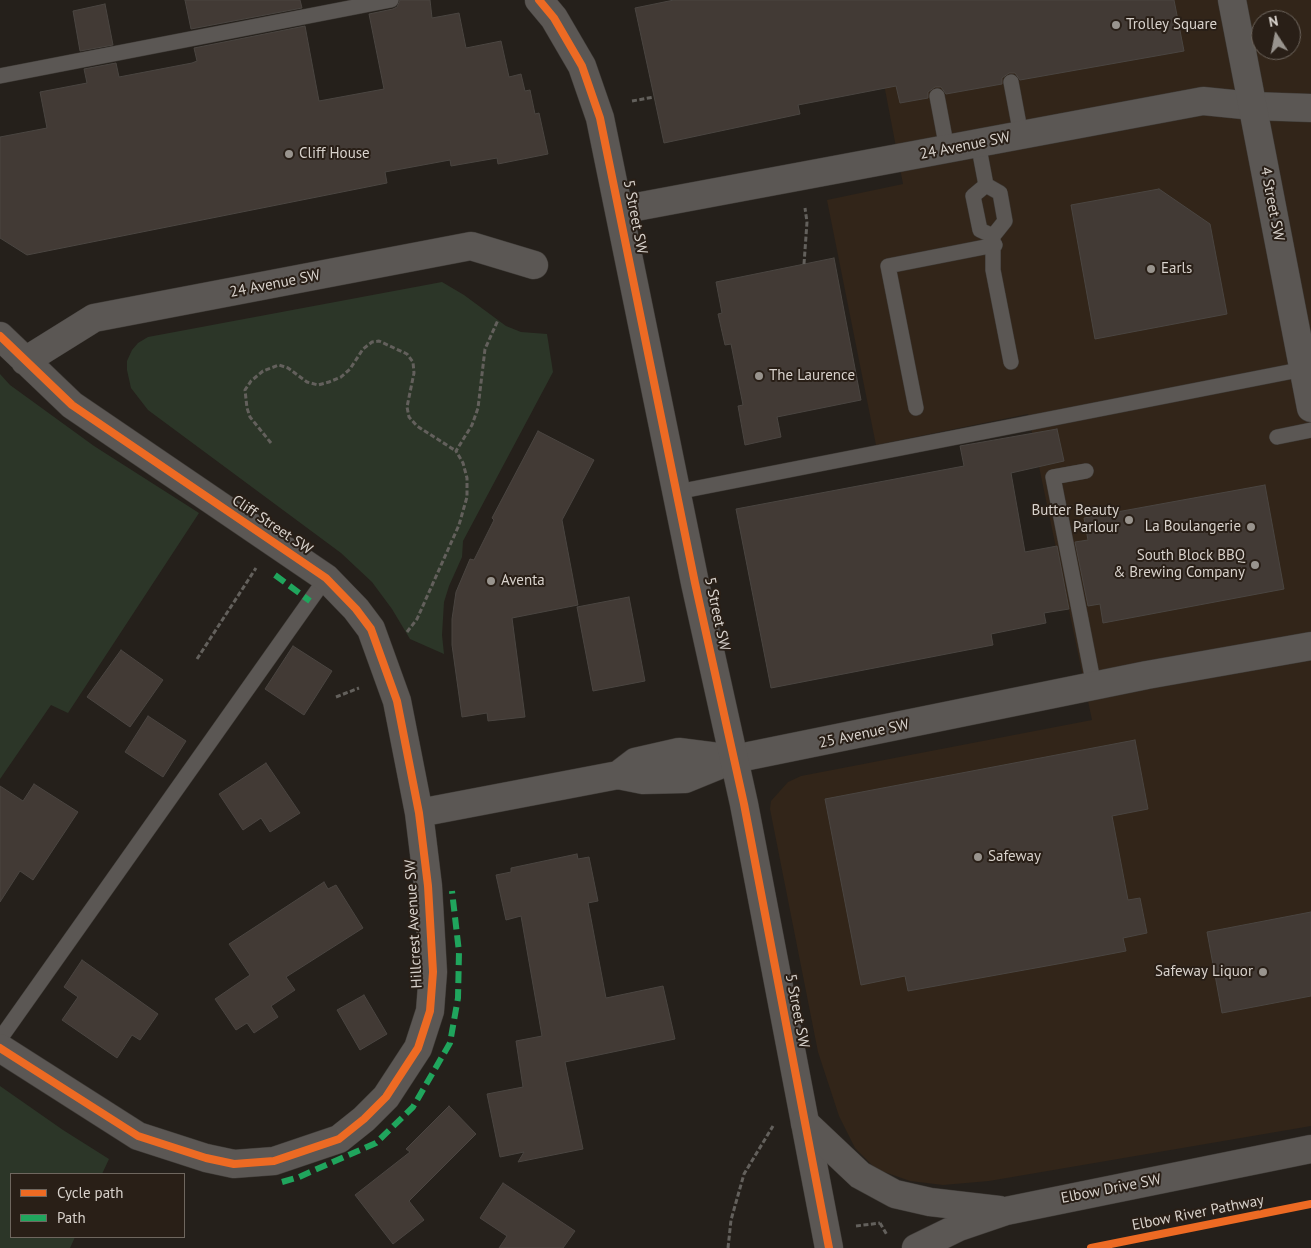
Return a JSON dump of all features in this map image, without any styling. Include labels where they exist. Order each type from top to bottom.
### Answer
[{"type":"street","name":"5 Street SW","points":[[539,0],[569,42],[592,92],[600,118],[734,759],[829,1248]]},
{"type":"street","name":"4 Street SW","points":[[1232,0],[1307,374],[1311,408]]},
{"type":"street","name":"24 Avenue SW","points":[[620,210],[1203,101],[1253,106],[1311,108]]},
{"type":"street","name":"24 Avenue SW","points":[[25,361],[94,318],[472,246],[534,265]]},
{"type":"street","name":"Cliff Street SW","points":[[0,336],[72,405],[326,578],[356,609],[371,629],[397,701],[419,813]]},
{"type":"street","name":"25 Avenue SW","points":[[419,813],[618,775],[635,762],[679,752],[734,759],[1094,686],[1311,646]]},
{"type":"street","name":"Hillcrest Avenue SW","points":[[0,1048],[138,1136],[206,1158],[234,1164],[274,1161],[339,1139],[364,1119],[386,1097],[418,1048],[430,1011],[433,972],[428,886],[419,813]]},
{"type":"street","points":[[805,1124],[860,1175],[895,1194],[930,1202],[1006,1211]]},
{"type":"street","name":"Elbow Drive SW","points":[[916,1248],[959,1227],[1006,1211],[1311,1149]]},
{"type":"lane","points":[[0,76],[391,0]]},
{"type":"lane","points":[[1011,82],[1021,135]]},
{"type":"lane","points":[[937,96],[947,149]]},
{"type":"lane","points":[[978,143],[986,185],[1000,193],[1005,221],[994,241],[993,270],[1011,362]]},
{"type":"lane","points":[[986,185],[973,196],[980,230],[994,241]]},
{"type":"lane","points":[[916,408],[888,266],[994,241]]},
{"type":"lane","points":[[677,492],[1307,374]]},
{"type":"lane","points":[[1277,437],[1311,430]]},
{"type":"lane","points":[[1086,471],[1053,477],[1094,686]]},
{"type":"lane","points":[[0,1039],[326,578]]},
{"type":"path","points":[[632,101],[654,97]]},
{"type":"path","points":[[804,264],[807,222],[805,208]]},
{"type":"path","points":[[456,451],[472,425],[478,408],[485,349],[498,320]]},
{"type":"path","points":[[271,443],[250,417],[247,408],[245,390],[251,381],[263,371],[279,366],[288,368],[307,382],[318,385],[340,377],[350,369],[363,349],[372,342],[379,341],[408,354],[413,362],[414,373],[407,407],[409,417],[417,426],[456,451],[463,463],[467,478],[467,497],[459,526],[417,619],[407,632]]},
{"type":"path","points":[[197,659],[253,572]]},
{"type":"path","points":[[336,697],[366,685]]},
{"type":"path","points":[[728,1248],[731,1220],[744,1174],[774,1124]]},
{"type":"path","points":[[856,1226],[880,1223],[888,1236]]},
{"type":"shaded area","points":[[868,0],[1311,0],[1311,1126],[989,1181],[943,1185],[910,1181],[876,1169],[855,1148],[839,1116],[818,1052],[770,809],[771,801],[788,782],[801,776],[1092,720],[1028,414],[876,445],[827,200],[903,184]]},
{"type":"green space","points":[[442,282],[464,295],[506,326],[521,332],[547,334],[553,372],[463,541],[462,557],[444,602],[442,635],[444,654],[410,639],[392,609],[372,582],[341,553],[148,410],[131,388],[127,370],[127,361],[132,350],[138,343],[148,337]]},
{"type":"green space","points":[[0,374],[10,385],[94,446],[199,513],[68,713],[51,705],[0,779]]},
{"type":"green space","points":[[0,1086],[63,1130],[109,1159],[102,1173],[10,1173],[10,1238],[75,1238],[70,1248],[0,1248]]},
{"type":"building","points":[[185,0],[300,0],[302,8],[191,29]]},
{"type":"building","points":[[400,0],[430,0],[432,18],[459,13],[466,48],[501,41],[509,77],[521,74],[525,91],[530,90],[535,114],[539,113],[548,154],[498,164],[497,158],[451,166],[450,160],[385,172],[387,183],[27,255],[0,238],[0,137],[47,128],[40,92],[87,83],[84,69],[116,63],[119,77],[192,63],[197,61],[194,48],[305,26],[319,101],[384,89],[369,14],[393,9],[397,7]]},
{"type":"building","points":[[674,0],[1174,0],[1184,51],[1020,80],[1015,73],[1009,73],[1002,78],[1002,84],[946,94],[941,87],[935,87],[928,92],[928,98],[900,103],[896,86],[798,105],[800,114],[664,143],[635,8]]},
{"type":"building","points":[[105,4],[113,45],[80,51],[73,11]]},
{"type":"building","name":"Earls","points":[[1159,189],[1210,224],[1227,314],[1095,339],[1071,205]]},
{"type":"building","points":[[834,258],[861,400],[777,417],[781,437],[745,445],[738,406],[743,405],[731,344],[725,345],[718,314],[722,313],[716,282]]},
{"type":"building","points":[[1057,429],[1064,461],[1011,473],[1025,552],[1057,546],[1069,609],[1044,613],[1046,623],[991,634],[993,645],[771,688],[736,509],[964,466],[960,446]]},
{"type":"building","name":"Aventa","points":[[538,431],[594,460],[562,520],[578,605],[512,618],[525,717],[488,721],[487,713],[462,717],[452,645],[452,619],[456,592],[470,559],[474,560],[494,520],[492,518]]},
{"type":"building","points":[[1265,485],[1284,589],[1103,623],[1100,604],[1088,606],[1075,542],[1088,540],[1084,518]]},
{"type":"building","points":[[629,597],[645,681],[593,691],[577,607]]},
{"type":"building","points":[[293,646],[332,671],[304,715],[265,689]]},
{"type":"building","points":[[121,650],[163,680],[130,727],[87,697]]},
{"type":"building","points":[[148,716],[186,741],[163,777],[125,752]]},
{"type":"building","name":"Safeway","points":[[1135,740],[1148,809],[1112,816],[1128,900],[1140,898],[1147,933],[1123,938],[1126,951],[1063,963],[908,991],[905,976],[861,985],[825,799]]},
{"type":"building","points":[[266,763],[300,813],[270,832],[261,818],[243,830],[219,794]]},
{"type":"building","points":[[34,784],[78,812],[33,880],[20,871],[0,902],[0,786],[23,801]]},
{"type":"building","points":[[577,854],[578,859],[589,857],[598,901],[588,903],[606,998],[663,986],[675,1039],[565,1062],[583,1149],[518,1162],[524,1152],[500,1157],[487,1094],[523,1087],[516,1041],[542,1036],[521,916],[506,920],[496,875],[511,872],[511,868]]},
{"type":"building","points":[[324,882],[328,889],[336,885],[363,928],[286,977],[295,990],[271,1006],[278,1017],[254,1033],[247,1023],[236,1030],[215,999],[250,975],[229,944]]},
{"type":"building","name":"Safeway Liquor","points":[[1311,912],[1311,996],[1222,1013],[1207,932]]},
{"type":"building","points":[[82,960],[158,1014],[140,1040],[132,1035],[117,1058],[62,1020],[78,997],[64,987]]},
{"type":"building","points":[[364,995],[387,1034],[360,1050],[337,1010]]},
{"type":"building","points":[[449,1106],[476,1134],[409,1201],[424,1220],[393,1244],[355,1195],[410,1152],[406,1149]]},
{"type":"building","points":[[503,1183],[575,1231],[563,1248],[499,1248],[507,1236],[480,1218]]},
{"type":"marked path","points":[[275,575],[310,601]]},
{"type":"marked path","points":[[282,1182],[299,1177],[376,1143],[413,1107],[450,1043],[458,998],[459,952],[452,891]]},
{"type":"cycle path","points":[[539,0],[554,18],[582,66],[600,118],[695,583],[744,804],[829,1248]]},
{"type":"cycle path","points":[[0,336],[72,405],[326,578],[356,609],[371,629],[397,701],[419,813],[428,886],[433,972],[430,1011],[418,1048],[386,1097],[364,1119],[339,1139],[274,1161],[234,1164],[206,1158],[138,1136],[0,1048]]},
{"type":"cycle path","name":"Elbow River Pathway","points":[[1091,1248],[1311,1204]]},
{"type":"place","name":"Trolley Square","points":[[1116,25]]},
{"type":"place","name":"Cliff House","points":[[289,154]]},
{"type":"place","name":"Earls","points":[[1151,269]]},
{"type":"place","name":"The Laurence","points":[[759,376]]},
{"type":"place","name":"Butter Beauty Parlour","points":[[1129,520]]},
{"type":"place","name":"La Boulangerie","points":[[1251,527]]},
{"type":"place","name":"South Block BBQ & Brewing Company","points":[[1255,565]]},
{"type":"place","name":"Aventa","points":[[491,581]]},
{"type":"place","name":"Safeway","points":[[978,857]]},
{"type":"place","name":"Safeway Liquor","points":[[1263,972]]}]
